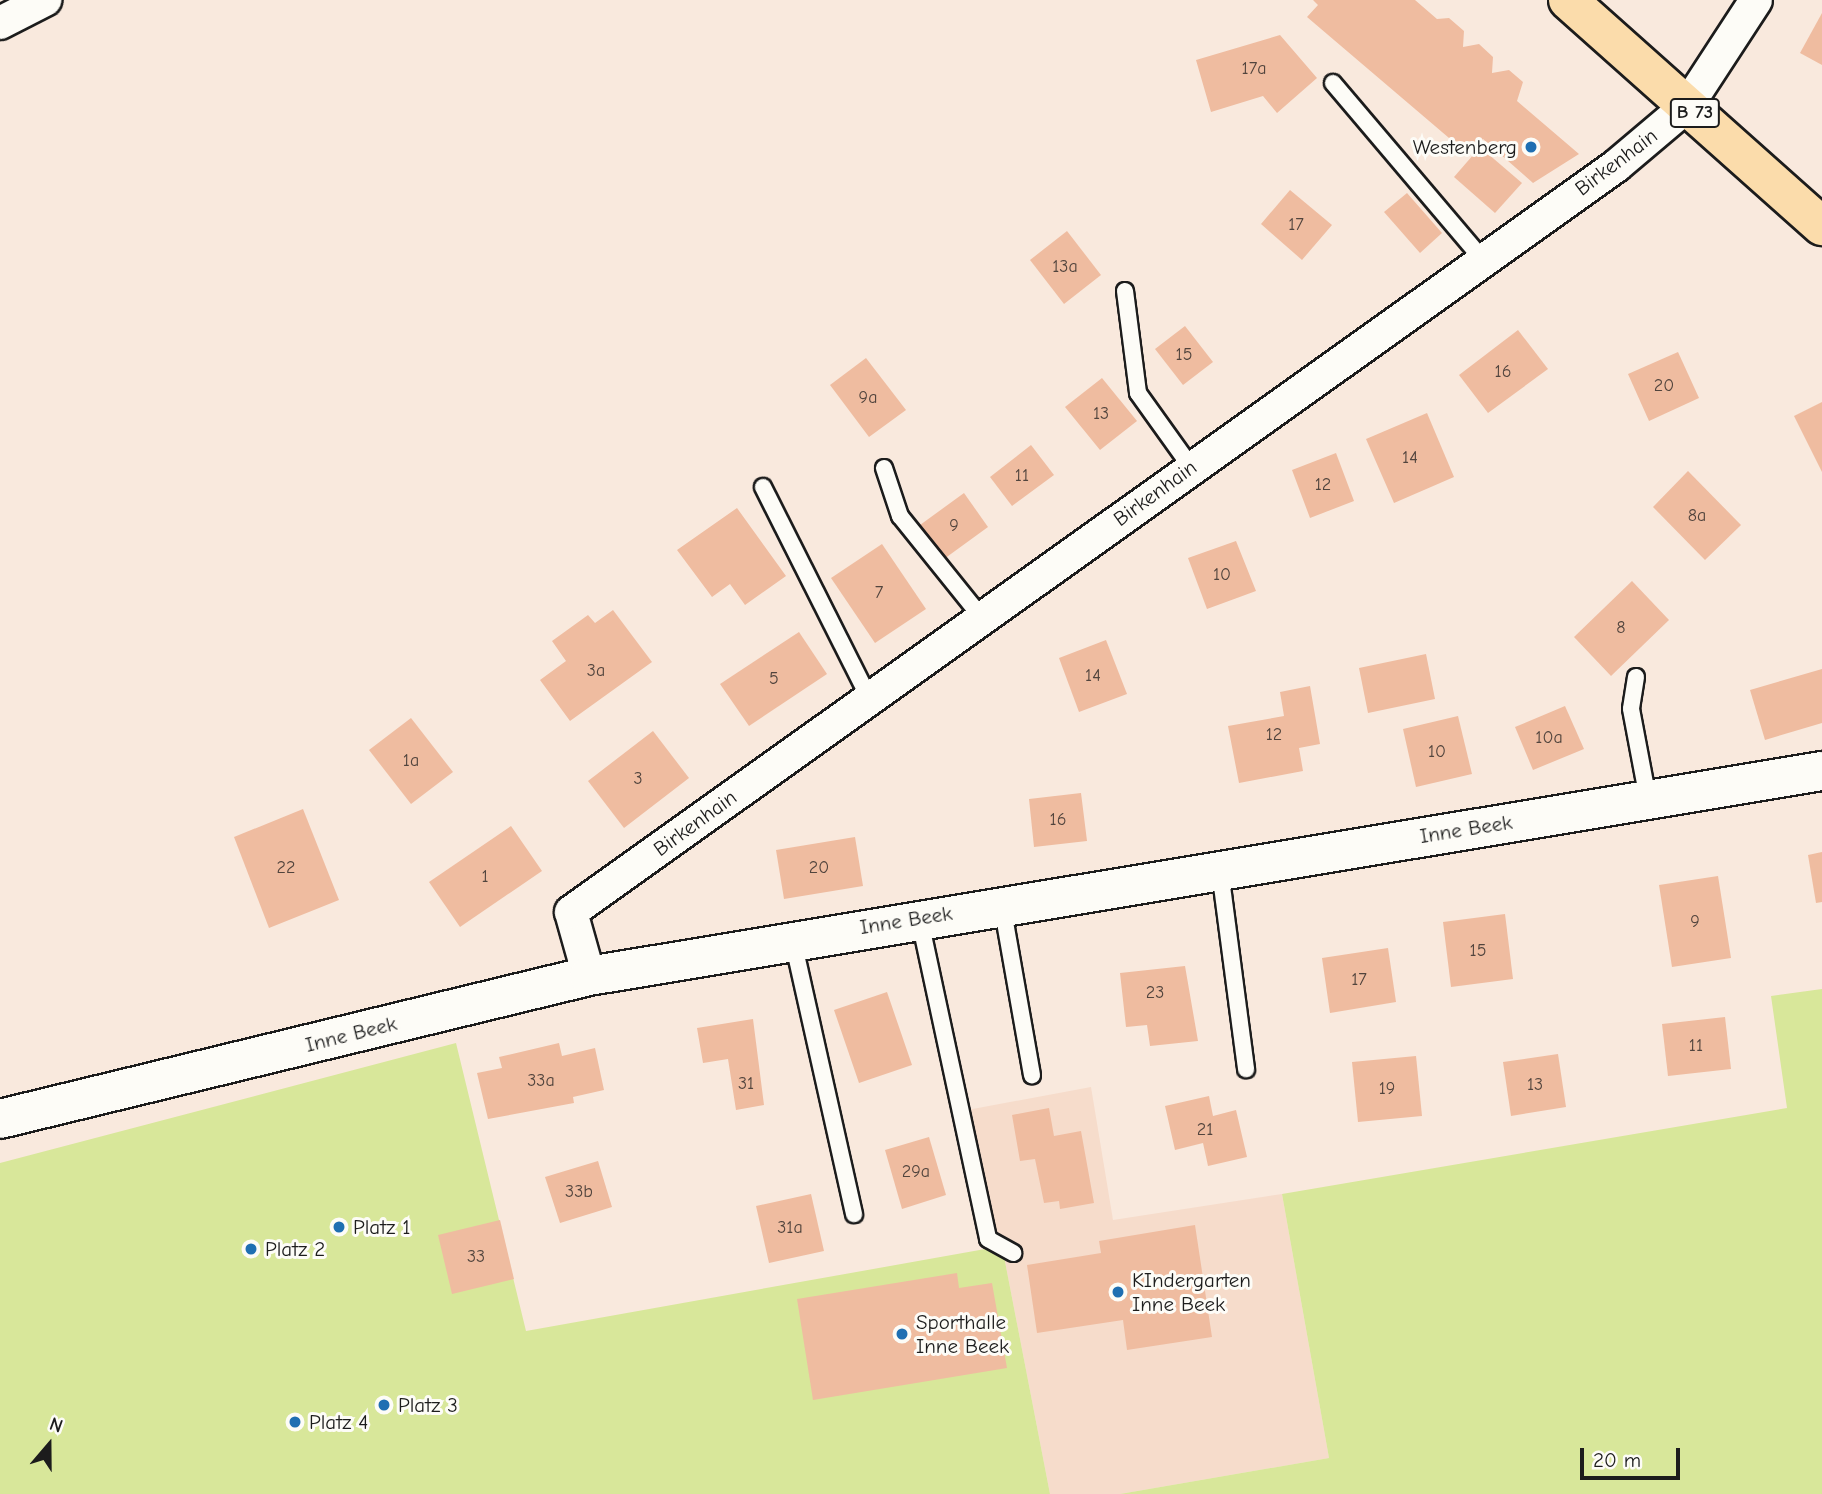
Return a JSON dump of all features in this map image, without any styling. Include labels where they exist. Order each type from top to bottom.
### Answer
[{"type":"main road","name":"B 73","points":[[1568,0],[1822,226]]},
{"type":"street","points":[[0,23],[46,0]]},
{"type":"street","name":"Birkenhain","points":[[589,976],[571,912],[1482,259],[1616,166],[1687,106],[1756,0]]},
{"type":"street","name":"Inne Beek","points":[[0,1119],[589,976],[1002,904],[1822,772]]},
{"type":"lane","points":[[1332,83],[1482,259]]},
{"type":"lane","points":[[1125,291],[1138,393],[1191,467]]},
{"type":"lane","points":[[884,468],[900,516],[982,618]]},
{"type":"lane","points":[[763,487],[869,698]]},
{"type":"lane","points":[[1636,677],[1631,709],[1648,799]]},
{"type":"lane","points":[[1220,869],[1246,1069]]},
{"type":"lane","points":[[1002,904],[1032,1075]]},
{"type":"lane","points":[[920,918],[988,1238],[1013,1253]]},
{"type":"lane","points":[[792,939],[854,1214]]},
{"type":"shaded area","points":[[1091,1087],[1113,1220],[1282,1194],[1329,1458],[1120,1494],[1050,1494],[1002,1246],[988,1238],[962,1111]]},
{"type":"green space","points":[[1822,989],[1822,1494],[1120,1494],[1329,1458],[1282,1194],[1787,1108],[1771,996]]},
{"type":"green space","points":[[456,1043],[526,1331],[1002,1246],[1050,1494],[0,1494],[0,1163]]},
{"type":"building","points":[[1313,0],[1415,0],[1437,19],[1449,18],[1464,31],[1463,47],[1479,44],[1493,57],[1492,73],[1509,70],[1523,82],[1517,101],[1579,154],[1533,183],[1483,139],[1469,155],[1307,17],[1318,5]]},
{"type":"building","points":[[1822,13],[1822,65],[1800,53]]},
{"type":"building","points":[[1280,35],[1317,78],[1277,113],[1263,96],[1211,112],[1196,60]]},
{"type":"building","points":[[1480,147],[1522,183],[1495,213],[1454,177]]},
{"type":"building","points":[[1290,190],[1332,225],[1302,260],[1261,224]]},
{"type":"building","points":[[1407,193],[1442,233],[1420,253],[1384,212]]},
{"type":"building","points":[[1067,231],[1101,275],[1064,304],[1030,260]]},
{"type":"building","points":[[1185,326],[1213,362],[1183,385],[1155,349]]},
{"type":"building","points":[[1518,330],[1548,369],[1488,413],[1459,375]]},
{"type":"building","points":[[1678,352],[1699,398],[1649,421],[1628,374]]},
{"type":"building","points":[[866,358],[906,410],[869,437],[830,385]]},
{"type":"building","points":[[1102,378],[1137,421],[1100,450],[1065,407]]},
{"type":"building","points":[[1822,402],[1822,472],[1794,416]]},
{"type":"building","points":[[1427,413],[1454,477],[1394,503],[1366,439]]},
{"type":"building","points":[[1031,445],[1054,475],[1012,506],[990,477]]},
{"type":"building","points":[[1336,453],[1354,501],[1310,518],[1292,470]]},
{"type":"building","points":[[1688,471],[1741,525],[1705,560],[1653,507]]},
{"type":"building","points":[[964,493],[988,527],[944,559],[920,525]]},
{"type":"building","points":[[737,508],[786,576],[745,605],[730,584],[712,597],[677,550]]},
{"type":"building","points":[[1236,541],[1256,591],[1207,609],[1188,558]]},
{"type":"building","points":[[882,544],[926,609],[875,643],[831,578]]},
{"type":"building","points":[[1632,581],[1669,620],[1611,676],[1574,637]]},
{"type":"building","points":[[613,610],[652,662],[570,721],[540,680],[566,661],[552,641],[588,615],[595,623]]},
{"type":"building","points":[[799,632],[827,674],[749,726],[720,684]]},
{"type":"building","points":[[1106,640],[1127,694],[1079,712],[1059,658]]},
{"type":"building","points":[[1426,654],[1435,699],[1368,713],[1359,668]]},
{"type":"building","points":[[1822,669],[1822,723],[1765,740],[1750,690]]},
{"type":"building","points":[[1310,686],[1320,744],[1299,748],[1303,771],[1239,783],[1228,726],[1284,716],[1280,692]]},
{"type":"building","points":[[1565,706],[1584,749],[1533,770],[1515,727]]},
{"type":"building","points":[[1458,716],[1472,774],[1416,787],[1403,729]]},
{"type":"building","points":[[411,718],[453,772],[411,804],[369,750]]},
{"type":"building","points":[[653,731],[689,778],[624,828],[588,781]]},
{"type":"building","points":[[1081,793],[1087,841],[1034,847],[1029,799]]},
{"type":"building","points":[[303,809],[339,900],[269,928],[234,837]]},
{"type":"building","points":[[511,826],[542,871],[460,927],[429,882]]},
{"type":"building","points":[[855,837],[863,886],[784,899],[776,850]]},
{"type":"building","points":[[1822,852],[1822,902],[1816,903],[1808,855]]},
{"type":"building","points":[[1718,876],[1731,958],[1672,967],[1659,885]]},
{"type":"building","points":[[1505,914],[1513,979],[1451,987],[1443,922]]},
{"type":"building","points":[[1388,948],[1396,1002],[1330,1013],[1322,958]]},
{"type":"building","points":[[1185,966],[1198,1041],[1150,1046],[1147,1025],[1126,1027],[1120,973]]},
{"type":"building","points":[[887,992],[912,1065],[859,1083],[834,1010]]},
{"type":"building","points":[[1725,1017],[1731,1069],[1668,1076],[1662,1024]]},
{"type":"building","points":[[753,1019],[764,1105],[736,1110],[728,1059],[703,1063],[697,1028]]},
{"type":"building","points":[[559,1043],[562,1056],[595,1048],[604,1090],[573,1097],[574,1103],[488,1119],[477,1073],[502,1068],[499,1057]]},
{"type":"building","points":[[1558,1054],[1566,1107],[1511,1116],[1503,1062]]},
{"type":"building","points":[[1416,1056],[1422,1116],[1358,1122],[1352,1062]]},
{"type":"building","points":[[1209,1096],[1213,1116],[1236,1110],[1247,1157],[1208,1166],[1203,1143],[1175,1150],[1165,1106]]},
{"type":"building","points":[[1049,1108],[1054,1136],[1081,1131],[1094,1203],[1060,1209],[1059,1201],[1044,1203],[1035,1159],[1020,1161],[1012,1115]]},
{"type":"building","points":[[929,1137],[946,1195],[902,1209],[885,1150]]},
{"type":"building","points":[[598,1161],[612,1207],[560,1223],[545,1177]]},
{"type":"building","points":[[811,1194],[824,1251],[769,1263],[756,1206]]},
{"type":"building","points":[[500,1220],[514,1279],[452,1294],[438,1235]]},
{"type":"building","name":"KIndergarten Inne Beek","points":[[1195,1225],[1212,1337],[1127,1350],[1123,1320],[1037,1333],[1027,1265],[1101,1253],[1099,1241]]},
{"type":"building","name":"Sporthalle Inne Beek","points":[[957,1273],[959,1288],[992,1283],[1007,1368],[813,1400],[797,1299]]},
{"type":"place","name":"Westenberg","points":[[1531,147]]},
{"type":"place","name":"Platz 1","points":[[339,1227]]},
{"type":"place","name":"Platz 2","points":[[251,1249]]},
{"type":"place","name":"KIndergarten Inne Beek","points":[[1118,1292]]},
{"type":"place","name":"Sporthalle Inne Beek","points":[[902,1334]]},
{"type":"place","name":"Platz 3","points":[[384,1405]]},
{"type":"place","name":"Platz 4","points":[[295,1422]]}]
